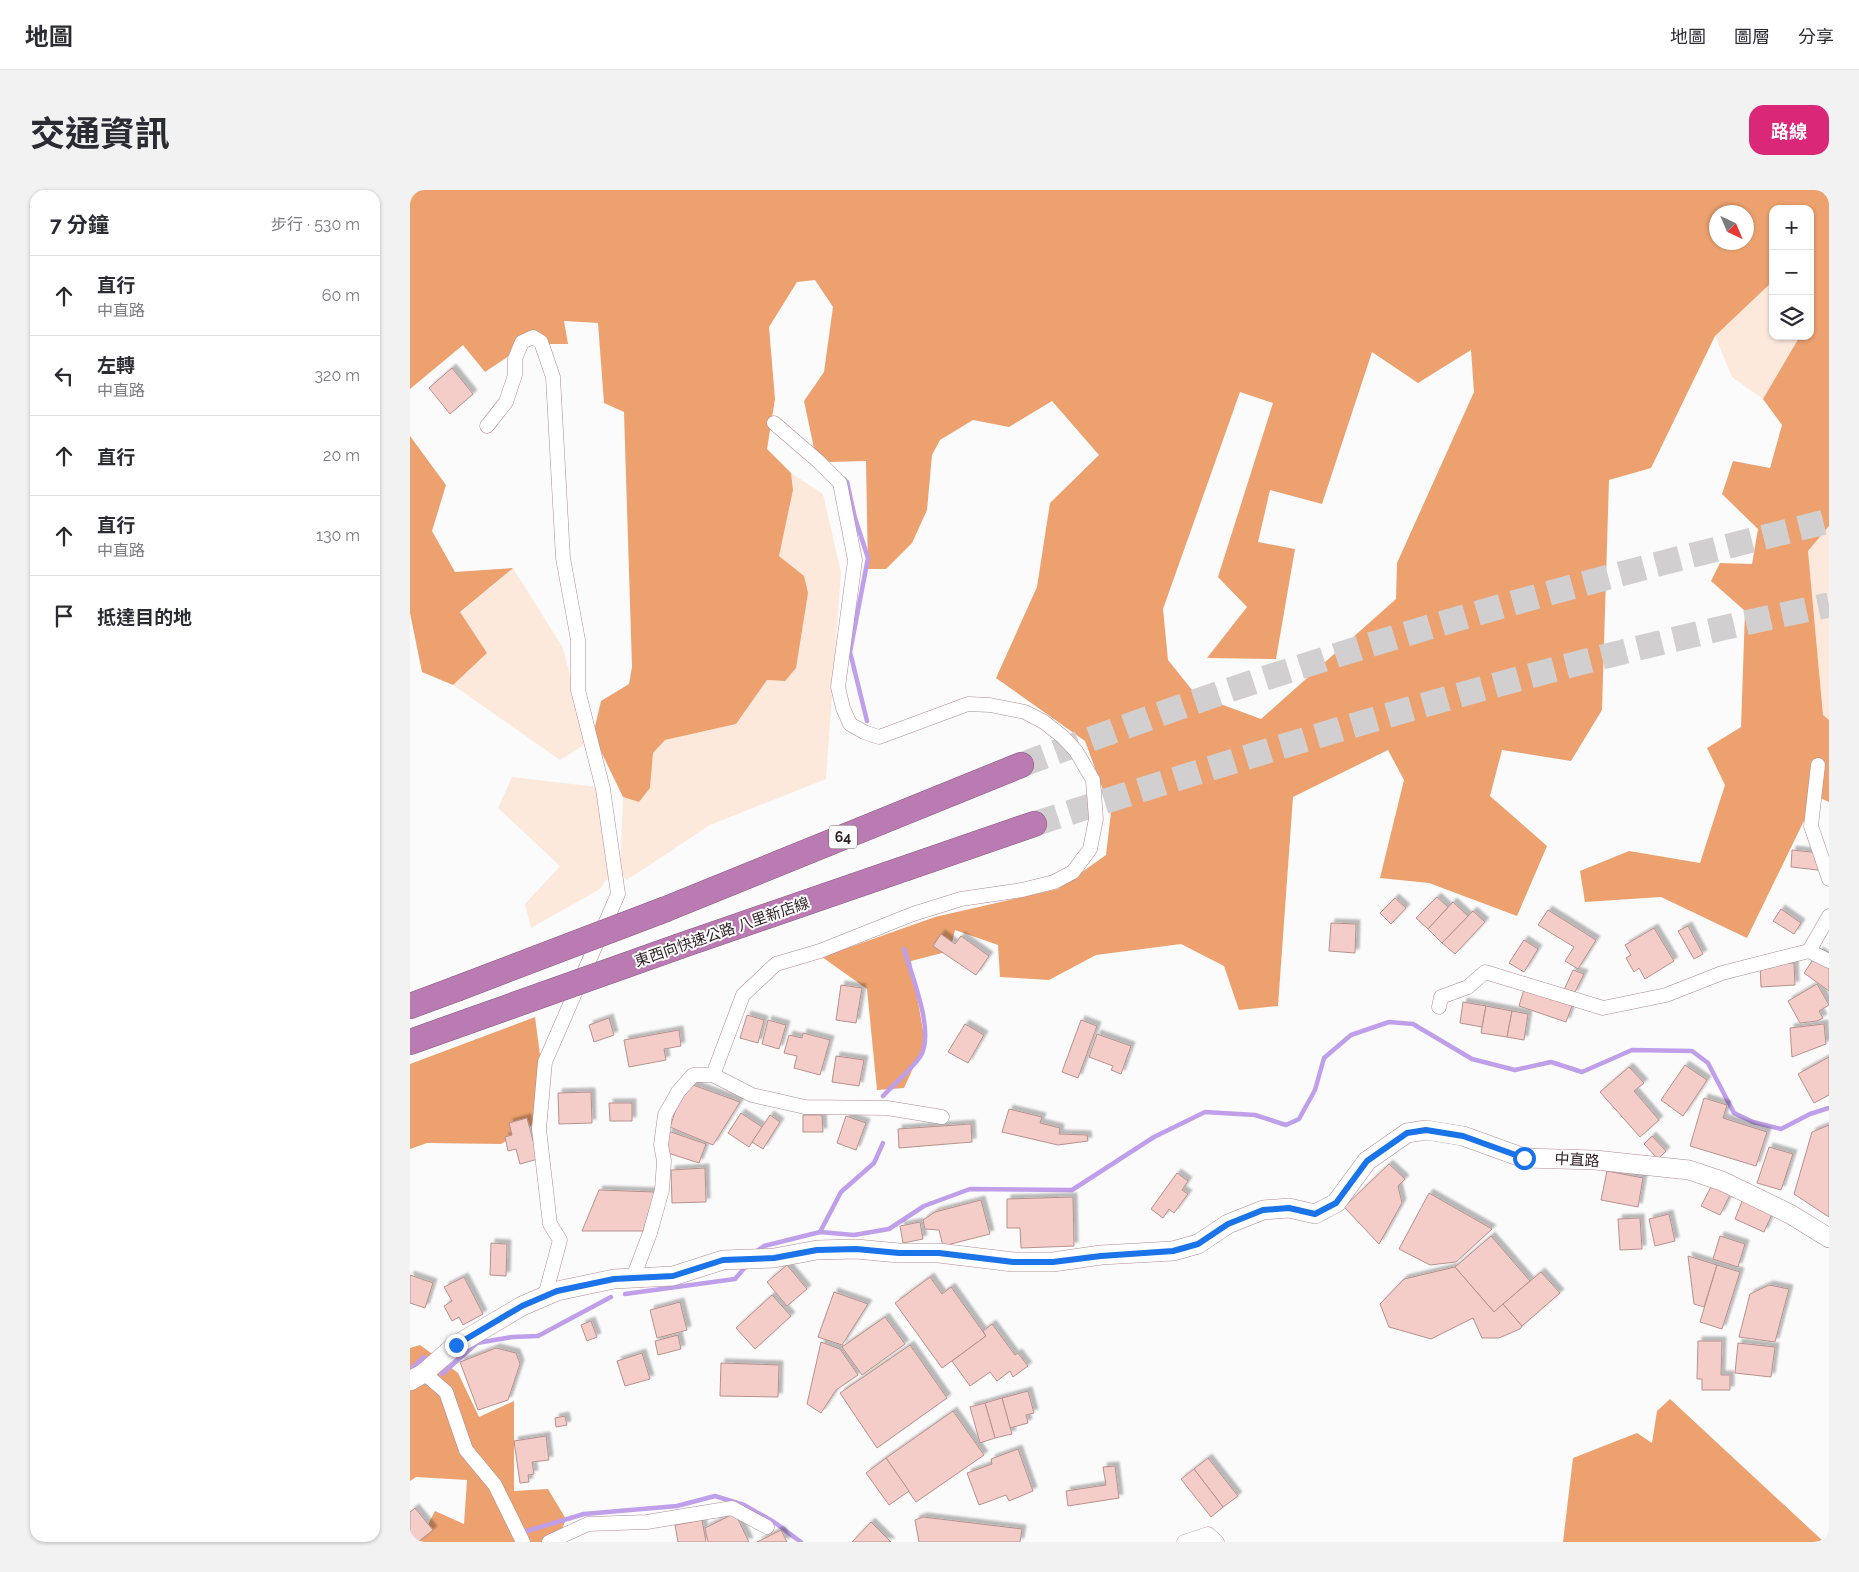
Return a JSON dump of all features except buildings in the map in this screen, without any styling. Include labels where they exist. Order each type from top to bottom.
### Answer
[{"type":"highway","name":"64","points":[[410,1006],[666,909],[1021,764]]},
{"type":"highway","name":"東西向快速公路 八里新店線","points":[[410,1042],[680,946],[1034,824]]},
{"type":"street","points":[[488,426],[506,402],[515,375],[515,359],[522,342],[533,337],[541,342],[553,377],[563,558],[578,640],[578,690],[603,788],[618,894],[545,1062],[539,1130],[550,1224],[560,1240],[544,1296],[522,1306],[456,1345],[417,1377],[446,1392],[466,1450],[495,1486],[524,1542]]},
{"type":"street","points":[[713,1075],[743,995],[776,964],[820,951],[913,914],[961,899],[1022,890],[1054,882],[1072,872],[1084,859],[1090,850],[1095,832],[1093,780],[1076,751],[1063,736],[1044,722],[1025,712],[990,705],[968,704],[903,730],[879,737],[864,732],[850,724],[842,708],[838,687],[856,560],[840,483],[774,423]]},
{"type":"street","points":[[1818,765],[1812,826],[1829,879]]},
{"type":"street","points":[[1809,952],[1829,916]]},
{"type":"street","points":[[1439,1007],[1441,997],[1468,987],[1485,972],[1603,1008],[1666,994],[1722,973],[1809,952],[1829,961]]},
{"type":"street","points":[[522,1306],[557,1291],[614,1279],[633,1278],[650,1233],[662,1190],[664,1162],[661,1145],[665,1114],[678,1092],[693,1075],[713,1075],[752,1095],[805,1107],[887,1108],[942,1117]]},
{"type":"street","name":"中直路","points":[[633,1278],[673,1276],[723,1260],[758,1259],[817,1250],[856,1249],[899,1253],[939,1253],[1013,1262],[1053,1262],[1101,1256],[1173,1251],[1198,1244],[1228,1224],[1263,1210],[1289,1208],[1315,1214],[1336,1203],[1367,1161],[1407,1133],[1426,1130],[1463,1136],[1524,1158],[1595,1160],[1689,1170],[1722,1181],[1790,1214],[1829,1238]]},
{"type":"street","points":[[549,1542],[588,1524],[647,1522],[732,1508],[767,1527]]},
{"type":"street","points":[[1184,1542],[1208,1534],[1217,1542]]},
{"type":"shaded area","points":[[410,190],[1829,190],[1829,526],[1808,551],[1823,715],[1829,720],[1829,802],[1816,796],[1747,938],[1661,897],[1585,902],[1580,871],[1629,851],[1700,863],[1725,785],[1707,748],[1741,727],[1745,611],[1711,581],[1720,563],[1752,564],[1758,529],[1722,494],[1733,461],[1770,468],[1782,425],[1763,399],[1798,340],[1814,340],[1814,205],[1769,205],[1769,285],[1715,336],[1651,468],[1609,480],[1602,710],[1571,761],[1502,750],[1490,796],[1547,846],[1517,916],[1429,883],[1380,878],[1404,780],[1388,750],[1293,797],[1278,1006],[1239,1010],[1224,966],[1181,944],[1096,955],[1049,980],[1000,977],[998,945],[955,930],[950,951],[911,961],[925,1042],[904,1088],[877,1090],[867,989],[822,957],[935,917],[1058,889],[1106,855],[1111,812],[1085,741],[996,678],[1037,587],[1050,503],[1099,455],[1052,401],[1009,427],[973,420],[940,440],[932,455],[927,510],[912,543],[886,569],[868,569],[866,461],[830,462],[815,453],[804,401],[824,372],[833,307],[815,280],[797,282],[769,327],[775,399],[767,449],[791,473],[793,490],[779,556],[804,576],[808,593],[796,668],[785,681],[767,680],[736,724],[665,740],[653,753],[650,788],[639,802],[623,797],[593,735],[601,701],[629,684],[632,667],[624,412],[604,403],[598,323],[564,321],[568,344],[527,344],[485,372],[463,345],[410,389]],"holes":[[[1471,350],[1474,392],[1397,563],[1396,599],[1261,719],[1196,695],[1168,660],[1163,609],[1240,392],[1273,403],[1218,577],[1247,607],[1207,658],[1276,659],[1295,549],[1258,542],[1270,490],[1322,504],[1372,352],[1418,383]]]},
{"type":"shaded area","points":[[1769,285],[1769,340],[1798,340],[1763,399],[1732,377],[1715,336]]},
{"type":"shaded area","points":[[410,436],[446,485],[432,531],[455,572],[513,568],[460,612],[487,653],[453,685],[422,672],[410,613]]},
{"type":"shaded area","points":[[791,473],[823,494],[841,572],[826,779],[710,825],[627,880],[620,874],[623,797],[639,802],[650,788],[653,753],[665,740],[736,724],[767,680],[785,681],[804,576],[779,556],[793,490]]},
{"type":"shaded area","points":[[1829,526],[1829,720],[1823,715],[1808,551]]},
{"type":"shaded area","points":[[513,568],[563,648],[587,743],[560,760],[453,685],[487,653],[460,613]]},
{"type":"shaded area","points":[[512,777],[598,787],[612,872],[600,889],[531,928],[525,904],[560,866],[498,808]]},
{"type":"shaded area","points":[[535,1017],[544,1085],[531,1126],[501,1144],[427,1143],[410,1149],[410,1064]]},
{"type":"shaded area","points":[[420,1345],[458,1373],[479,1417],[514,1401],[514,1491],[548,1489],[566,1519],[557,1542],[419,1542],[435,1511],[464,1524],[467,1480],[416,1477],[410,1481],[410,1348]]},
{"type":"shaded area","points":[[1670,1399],[1824,1542],[1563,1542],[1573,1458],[1637,1433],[1652,1443],[1657,1411]]},
{"type":"waterway","points":[[844,479],[847,482],[855,518],[868,558],[850,652],[867,721]]},
{"type":"waterway","points":[[883,1096],[916,1062],[924,1046],[924,1019],[921,1003],[904,949]]},
{"type":"waterway","points":[[755,1252],[764,1246],[820,1232],[854,1235],[889,1229],[924,1206],[970,1189],[1072,1190],[1154,1137],[1205,1112],[1255,1115],[1286,1125],[1299,1119],[1315,1090],[1324,1058],[1351,1035],[1389,1022],[1413,1024],[1472,1059],[1515,1070],[1551,1062],[1582,1072],[1632,1050],[1692,1051],[1708,1063],[1734,1113],[1753,1122],[1781,1129],[1810,1114],[1829,1108]]},
{"type":"waterway","points":[[820,1232],[841,1192],[874,1163],[883,1143]]},
{"type":"waterway","points":[[625,1294],[735,1279],[747,1265]]},
{"type":"waterway","points":[[442,1374],[477,1343],[512,1337],[538,1336],[611,1297]]},
{"type":"waterway","points":[[410,1370],[424,1357]]},
{"type":"waterway","points":[[527,1531],[584,1514],[677,1506],[715,1496],[744,1505],[774,1522],[801,1542]]},
{"type":"tunnel","points":[[1021,765],[1193,702],[1429,627],[1562,590],[1829,521]]},
{"type":"tunnel","points":[[1034,824],[1330,732],[1528,676],[1728,627],[1829,605]]},
{"type":"route","points":[[456,1345],[522,1306],[557,1291],[614,1279],[673,1276],[723,1260],[774,1258],[817,1250],[856,1249],[899,1253],[939,1253],[1013,1262],[1053,1262],[1101,1256],[1173,1251],[1198,1244],[1228,1224],[1263,1210],[1289,1208],[1315,1214],[1336,1203],[1351,1180],[1367,1161],[1407,1133],[1426,1130],[1463,1136],[1524,1158]]}]
